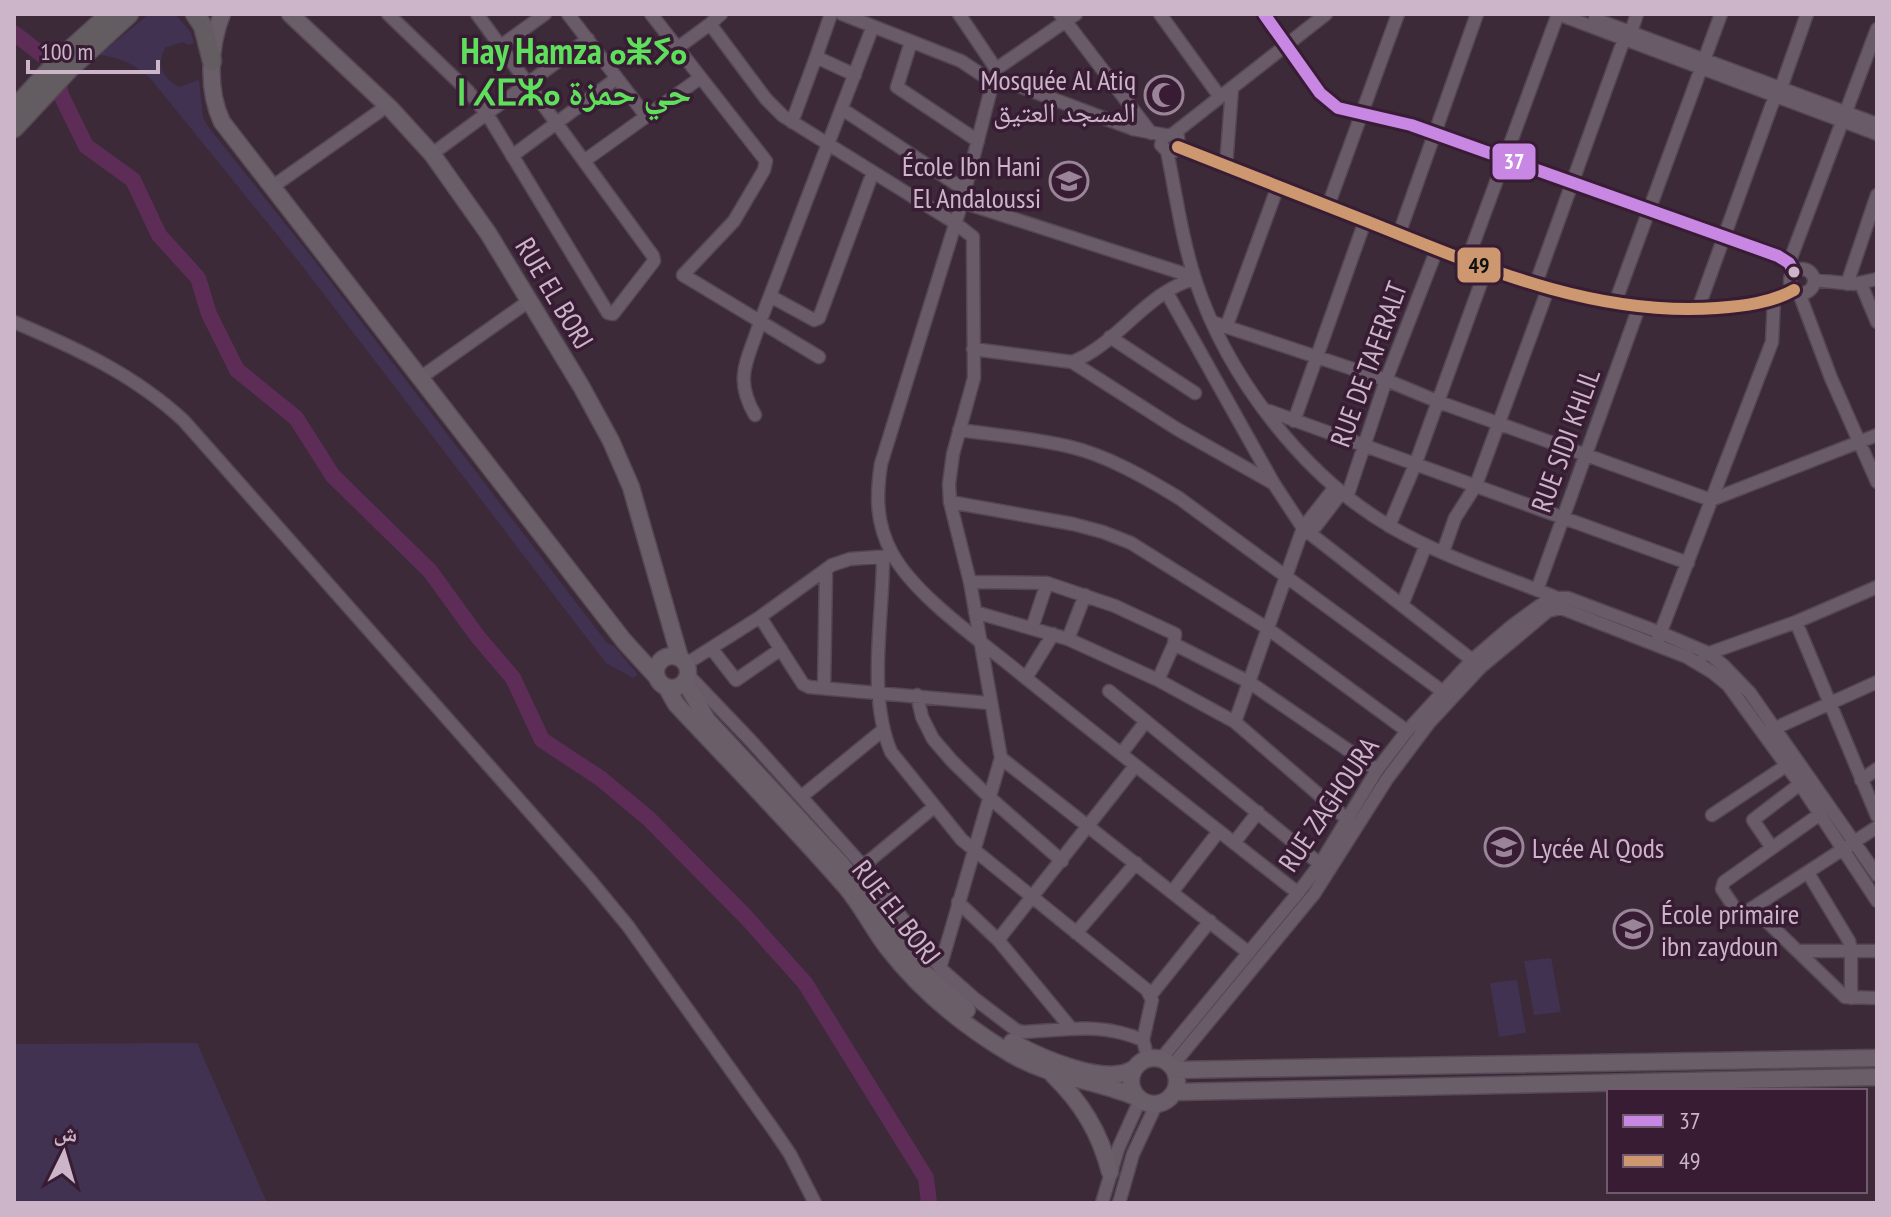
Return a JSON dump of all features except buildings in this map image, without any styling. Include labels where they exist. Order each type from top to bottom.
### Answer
[{"type":"highway","points":[[14,109],[59,60],[106,22],[129,14]]},
{"type":"highway","points":[[195,14],[203,26],[212,61]]},
{"type":"highway","points":[[14,128],[106,22]]},
{"type":"main road","name":"RUE EL BORJ","points":[[222,14],[216,30],[212,61],[218,113],[420,378],[624,641],[662,682],[676,704],[854,897],[886,945],[923,988],[991,1041],[1052,1074],[1110,1087],[1144,1100]]},
{"type":"main road","name":"RUE EL BORJ","points":[[290,14],[387,106],[432,154],[488,233],[593,408],[631,487],[685,669],[707,720],[842,865],[910,956],[944,991],[1001,1035],[1045,1058],[1078,1069],[1112,1075],[1158,1064],[1407,1067],[1877,1058]]},
{"type":"main road","points":[[664,658],[685,669],[678,687],[662,682],[657,666],[664,658]]},
{"type":"main road","points":[[1158,1064],[1178,1081],[1175,1092],[1167,1101],[1144,1100],[1131,1083],[1158,1064]]},
{"type":"main road","points":[[1407,1067],[1408,1086]]},
{"type":"main road","points":[[1052,1074],[1089,1118],[1110,1172]]},
{"type":"main road","points":[[1175,1092],[1877,1077]]},
{"type":"street","points":[[388,14],[468,91],[487,114],[611,315],[654,259],[477,14]]},
{"type":"street","points":[[502,45],[531,18],[545,14]]},
{"type":"street","points":[[568,14],[646,116]]},
{"type":"street","points":[[651,14],[766,161],[764,170],[734,221],[683,275],[819,357]]},
{"type":"street","points":[[676,49],[721,14]]},
{"type":"street","points":[[792,122],[831,14]]},
{"type":"street","points":[[842,14],[1541,288],[1639,307],[1698,309],[1810,291],[1814,280]]},
{"type":"street","points":[[959,14],[994,74]]},
{"type":"street","points":[[1160,14],[1220,97]]},
{"type":"street","points":[[1264,14],[1328,101],[1350,112],[1395,120],[1435,133],[1778,256],[1792,267],[1808,271],[1814,280],[1861,284],[1877,279]]},
{"type":"street","points":[[1169,143],[1220,97],[1326,14]]},
{"type":"street","points":[[1328,206],[1398,14]]},
{"type":"street","points":[[1399,234],[1477,14]]},
{"type":"street","points":[[1467,261],[1558,14],[1778,92],[1844,117],[1877,134]]},
{"type":"street","points":[[1581,14],[1627,36]]},
{"type":"street","points":[[1443,552],[1455,518],[1476,485],[1572,183],[1637,14]]},
{"type":"street","points":[[1615,303],[1721,14]]},
{"type":"street","points":[[1698,309],[1807,14]]},
{"type":"street","points":[[1143,1040],[1149,1019],[1150,996],[1143,985],[973,850],[891,752],[883,730],[878,692],[888,556],[877,509],[881,464],[964,196],[994,74],[1067,16],[1151,133]]},
{"type":"street","points":[[710,24],[766,99],[792,122],[970,233],[974,244],[973,387],[950,468],[950,502],[970,582],[1001,758],[940,968]]},
{"type":"street","points":[[755,415],[744,396],[742,384],[760,322],[873,26]]},
{"type":"street","points":[[1877,29],[1792,267],[1790,281],[1877,482]]},
{"type":"street","points":[[432,154],[588,39]]},
{"type":"street","points":[[911,42],[897,87],[978,141]]},
{"type":"street","points":[[961,61],[978,43]]},
{"type":"street","points":[[816,57],[855,75]]},
{"type":"street","points":[[512,156],[617,78]]},
{"type":"street","points":[[584,161],[700,78]]},
{"type":"street","points":[[1226,166],[1232,88]]},
{"type":"street","points":[[272,187],[387,106]]},
{"type":"street","points":[[842,109],[964,196],[1194,278]]},
{"type":"street","points":[[1844,117],[1877,124]]},
{"type":"street","points":[[1133,129],[1151,133],[1169,143]]},
{"type":"street","points":[[1169,143],[1194,278],[1212,322],[1237,369],[1298,451],[1341,492],[1389,526],[1426,545],[1537,590],[1558,602],[1708,653],[1738,678],[1787,765],[1877,901]]},
{"type":"street","points":[[770,296],[814,320],[819,318],[873,172]]},
{"type":"street","points":[[1227,325],[1278,186]]},
{"type":"street","points":[[1847,284],[1877,195]]},
{"type":"street","points":[[1294,421],[1365,221]]},
{"type":"street","name":"RUE DE TAFERALT","points":[[1341,492],[1437,249]]},
{"type":"street","points":[[1389,526],[1439,402],[1486,269]]},
{"type":"street","points":[[1072,362],[1092,352],[1167,293],[1194,278]]},
{"type":"street","points":[[1861,284],[1877,322]]},
{"type":"street","points":[[1167,293],[1304,532],[1472,660]]},
{"type":"street","points":[[1659,638],[1772,342],[1774,299]]},
{"type":"street","points":[[420,378],[529,301]]},
{"type":"street","name":"RUE SIDI KHLIL","points":[[1537,590],[1639,307]]},
{"type":"street","points":[[14,322],[92,357],[132,379],[165,402],[192,429],[628,926],[781,1141],[815,1203]]},
{"type":"street","points":[[1212,322],[1386,380],[1711,500],[1877,435]]},
{"type":"street","points":[[1110,337],[1195,393]]},
{"type":"street","points":[[973,349],[1072,362],[1177,429],[1274,484]]},
{"type":"street","points":[[1266,410],[1476,485],[1562,520],[1688,563]]},
{"type":"street","points":[[959,430],[1035,440],[1091,453],[1179,498],[1442,691]]},
{"type":"street","points":[[1235,722],[1304,532],[1341,492]]},
{"type":"street","points":[[950,502],[1103,532],[1131,543],[1267,628],[1407,731]]},
{"type":"street","points":[[1402,605],[1426,545]]},
{"type":"street","points":[[888,556],[841,561],[711,648],[685,669],[863,866],[940,968],[975,999],[1023,1032],[1070,1027],[1107,1028],[1143,1040],[1158,1064]]},
{"type":"street","points":[[888,556],[980,641],[1298,893]]},
{"type":"street","points":[[824,688],[826,570]]},
{"type":"street","points":[[970,582],[1047,583],[1085,595],[1175,634],[1174,644],[1158,680]]},
{"type":"street","points":[[1032,628],[1047,583]]},
{"type":"street","points":[[1695,661],[1708,653],[1796,622],[1877,587]]},
{"type":"street","points":[[1068,639],[1085,595]]},
{"type":"street","name":"RUE ZAGHOURA","points":[[1158,1064],[1320,864],[1377,770],[1407,731],[1472,660],[1543,602],[1558,602]]},
{"type":"street","name":"RUE ZAGHOURA","points":[[1158,1064],[1314,894],[1387,779],[1429,723],[1481,667],[1558,602]]},
{"type":"street","points":[[975,612],[1068,639],[1158,680],[1235,722],[1348,820]]},
{"type":"street","points":[[760,617],[803,684],[809,687],[989,703]]},
{"type":"street","points":[[1796,622],[1877,816]]},
{"type":"street","points":[[1026,678],[1053,634]]},
{"type":"street","points":[[1659,638],[1728,685],[1770,730],[1856,842],[1877,875]]},
{"type":"street","points":[[1174,644],[1249,682],[1377,770]]},
{"type":"street","points":[[711,648],[736,680],[781,649]]},
{"type":"street","points":[[1770,730],[1877,682]]},
{"type":"street","points":[[1109,691],[1320,864]]},
{"type":"street","points":[[917,695],[922,717],[933,739],[989,797],[1062,861]]},
{"type":"street","points":[[1121,754],[1146,721]]},
{"type":"street","points":[[801,797],[883,730]]},
{"type":"street","points":[[1001,758],[1249,953]]},
{"type":"street","points":[[1712,815],[1787,765]]},
{"type":"street","points":[[998,940],[1135,766]]},
{"type":"street","points":[[1861,780],[1877,769]]},
{"type":"street","points":[[1772,848],[1753,820],[1800,784]]},
{"type":"street","points":[[863,866],[934,807]]},
{"type":"street","points":[[1234,843],[1258,812]]},
{"type":"street","points":[[1820,814],[1722,885],[1740,916],[1877,827]]},
{"type":"street","points":[[1172,892],[1219,831]]},
{"type":"street","points":[[1076,933],[1136,863]]},
{"type":"street","points":[[1808,873],[1847,936],[1851,950],[1851,998]]},
{"type":"street","points":[[958,902],[998,940],[1070,1027]]},
{"type":"street","points":[[1754,909],[1845,997],[1877,998]]},
{"type":"street","points":[[1150,996],[1210,921]]},
{"type":"street","points":[[1797,951],[1877,951]]},
{"type":"street","points":[[1102,1203],[1110,1172],[1144,1100]]},
{"type":"street","points":[[1119,1203],[1144,1100]]},
{"type":"shaded area","points":[[149,14],[175,14],[190,31],[194,42],[190,45],[182,42],[165,48],[162,71],[179,87],[199,80],[203,118],[209,128],[607,643],[614,646],[638,675],[633,678],[606,663],[300,263],[150,78],[126,62],[99,55]]},
{"type":"shaded area","points":[[1551,958],[1561,1012],[1534,1015],[1524,961]]},
{"type":"shaded area","points":[[1517,980],[1526,1033],[1499,1037],[1490,983]]},
{"type":"shaded area","points":[[197,1043],[267,1203],[14,1203],[14,1044]]},
{"type":"waterway","points":[[14,33],[55,65],[61,95],[86,146],[133,180],[159,235],[198,278],[209,314],[237,370],[296,418],[333,476],[430,571],[478,637],[513,678],[542,740],[600,778],[648,818],[746,917],[805,983],[926,1178],[929,1203]]},
{"type":"transit line","name":"37","points":[[1264,14],[1320,93],[1338,108],[1411,125],[1778,256],[1789,263],[1794,272]]},
{"type":"transit line","name":"49","points":[[1178,147],[1494,271],[1581,296],[1625,305],[1671,309],[1717,308],[1766,301],[1794,290]]},
{"type":"place","name":"Mosquée Al Atiq المسجد العتيق","points":[[1164,95]]},
{"type":"place","name":"École Ibn Hani El Andaloussi","points":[[1069,181]]},
{"type":"place","name":"Lycée Al Qods","points":[[1504,847]]},
{"type":"place","name":"École primaire ibn zaydoun","points":[[1633,929]]},
{"type":"district","name":"Hay Hamza ⴰⵥⵢⴰ ⵏ ⵃⵎⵣⴰ حي حمزة","points":[[574,70]]}]
